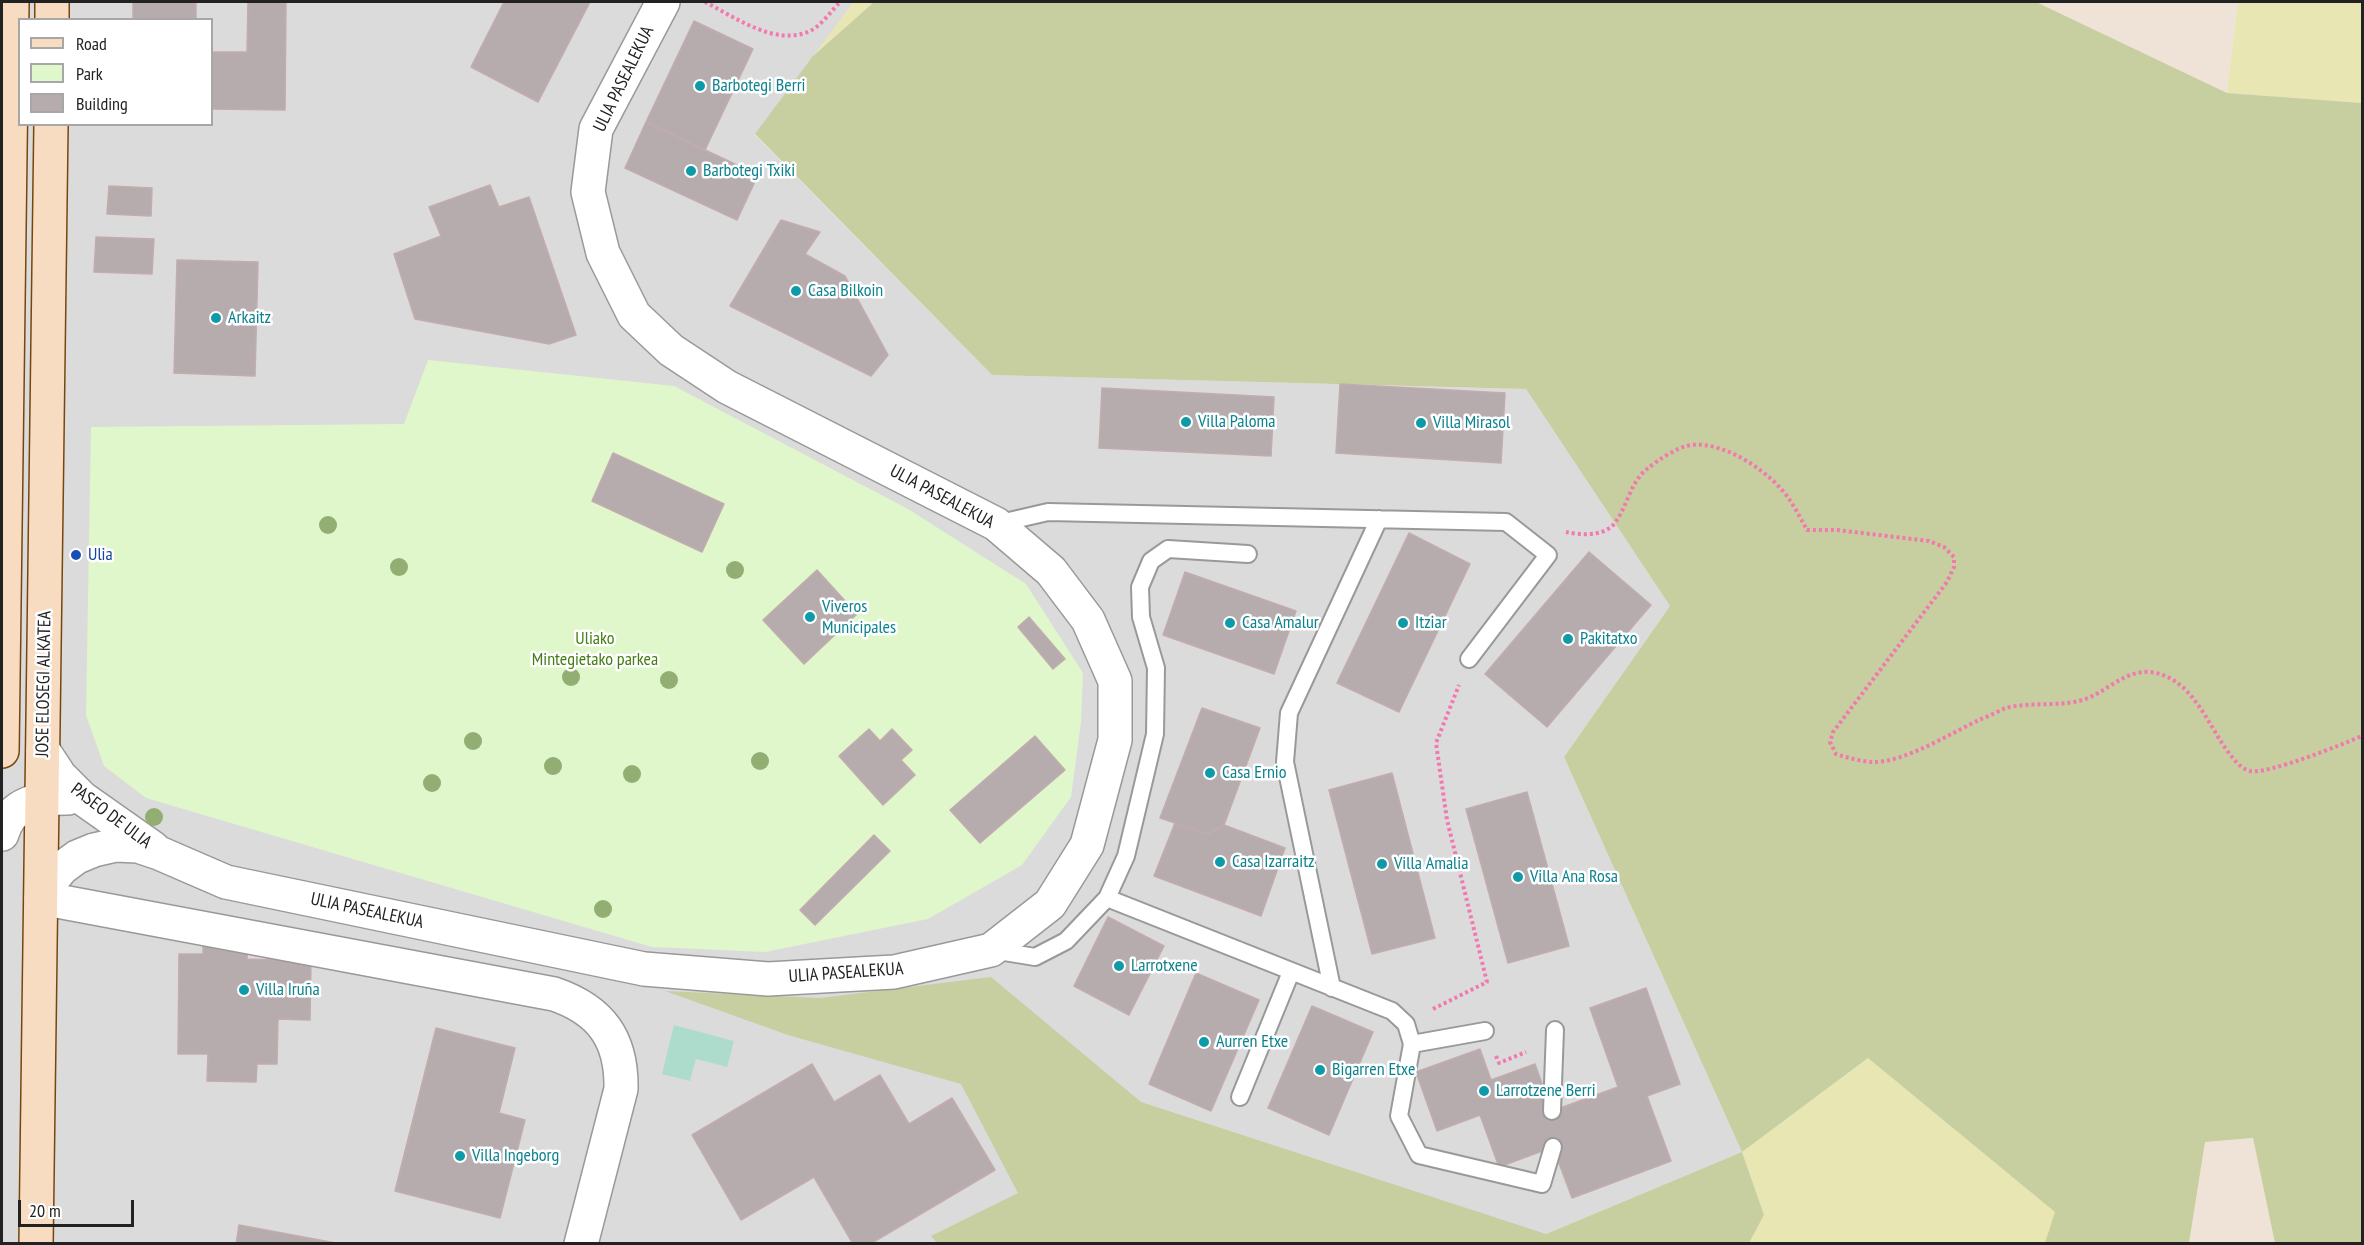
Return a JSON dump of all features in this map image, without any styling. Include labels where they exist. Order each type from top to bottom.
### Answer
[{"type":"main road","points":[[2,751],[12,2]]},
{"type":"main road","points":[[52,2],[52,18]]},
{"type":"main road","name":"JOSE ELOSEGI ALKATEA","points":[[36,1244],[51,126]]},
{"type":"street","name":"ULIA PASEALEKUA","points":[[41,898],[50,882],[62,868],[77,857],[94,850],[116,846],[138,846],[226,882],[644,969],[779,978],[894,972],[991,950],[1050,904],[1087,845],[1115,740],[1114,681],[1088,620],[1051,571],[996,524],[727,387],[671,350],[634,315],[603,253],[588,192],[596,129],[663,2]]},
{"type":"street","name":"PASEO DE ULIA","points":[[43,750],[60,776],[82,798],[159,853]]},
{"type":"street","points":[[2,834],[16,810],[28,802],[42,798],[82,798]]},
{"type":"street","points":[[41,898],[554,994],[587,1009],[600,1021],[614,1044],[621,1070],[621,1089],[581,1244]]},
{"type":"lane","points":[[996,524],[1048,512],[1506,522],[1548,555],[1469,659]]},
{"type":"lane","points":[[1332,988],[1285,762],[1289,713],[1379,519]]},
{"type":"lane","points":[[991,950],[1035,957],[1066,941],[1107,898],[1126,856],[1155,734],[1156,668],[1142,617],[1140,587],[1151,561],[1168,549],[1248,555]]},
{"type":"lane","points":[[1107,898],[1392,1011],[1406,1024],[1412,1044],[1399,1116],[1419,1155],[1542,1184],[1553,1147]]},
{"type":"lane","points":[[1240,1097],[1291,972]]},
{"type":"lane","points":[[1552,1111],[1555,1030]]},
{"type":"lane","points":[[1412,1044],[1485,1031]]},
{"type":"path","points":[[705,2],[766,33],[789,35],[811,30],[840,2]]},
{"type":"path","points":[[1564,532],[1582,535],[1599,532],[1613,525],[1626,498],[1645,470],[1688,446],[1707,444],[1750,463],[1772,480],[1791,500],[1807,530],[1836,530],[1929,541],[1944,547],[1954,557],[1954,567],[1947,582],[1833,732],[1830,742],[1836,754],[1851,759],[1872,762],[1889,760],[1909,754],[2004,709],[2087,698],[2130,675],[2148,672],[2165,675],[2179,683],[2198,704],[2210,726],[2240,766],[2251,772],[2265,770],[2330,750],[2362,736]]},
{"type":"path","points":[[1406,1024],[1487,982],[1447,820],[1436,743],[1469,659]]},
{"type":"path","points":[[1485,1031],[1499,1063],[1524,1055],[1555,1030]]},
{"type":"shaded area","points":[[2,2],[854,2],[755,135],[992,375],[1526,389],[1670,606],[1564,757],[1742,1152],[1546,1234],[1549,1243],[2,1244]]},
{"type":"shaded area","points":[[854,2],[874,2],[813,56]]},
{"type":"shaded area","points":[[874,2],[2036,2],[2227,93],[2362,103],[2362,1243],[2275,1243],[2253,1138],[2205,1142],[2189,1243],[2045,1243],[2055,1212],[1868,1058],[1742,1152],[1564,757],[1670,606],[1526,389],[992,375],[755,134],[813,56]]},
{"type":"shaded area","points":[[2036,2],[2238,2],[2227,93]]},
{"type":"shaded area","points":[[2238,2],[2362,2],[2362,103],[2227,93]]},
{"type":"shaded area","points":[[991,977],[1141,1102],[1546,1234],[1742,1152],[1764,1215],[1749,1243],[937,1243],[931,1236],[1018,1193],[961,1084],[788,1035],[665,991],[820,998]]},
{"type":"shaded area","points":[[674,1025],[734,1041],[727,1067],[696,1059],[690,1081],[662,1074]]},
{"type":"shaded area","points":[[1868,1058],[2056,1212],[2045,1243],[1749,1243],[1764,1215],[1742,1152]]},
{"type":"shaded area","points":[[2253,1138],[2275,1243],[2189,1244],[2205,1142]]},
{"type":"green space","name":"Uliako Mintegietako parkea","points":[[428,360],[674,386],[908,509],[1026,584],[1083,673],[1081,722],[1071,797],[1022,865],[928,919],[765,952],[652,947],[146,798],[104,766],[86,715],[91,427],[404,424]]},
{"type":"building","points":[[133,2],[196,2],[196,18],[133,18]]},
{"type":"building","points":[[248,2],[286,2],[285,110],[213,109],[213,52],[247,52]]},
{"type":"building","points":[[504,2],[590,2],[538,102],[471,67]]},
{"type":"building","name":"Barbotegi Berri","points":[[694,21],[753,49],[705,150],[646,122]]},
{"type":"building","name":"Barbotegi Txiki","points":[[646,122],[758,175],[737,220],[625,168]]},
{"type":"building","points":[[490,185],[499,207],[529,197],[576,335],[549,344],[415,319],[394,254],[441,236],[429,207]]},
{"type":"building","points":[[109,186],[152,188],[151,216],[107,214]]},
{"type":"building","name":"Casa Bilkoin","points":[[781,220],[820,232],[805,254],[845,276],[888,355],[871,376],[730,306]]},
{"type":"building","points":[[96,237],[154,239],[152,274],[94,272]]},
{"type":"building","name":"Arkaitz","points":[[177,260],[258,262],[255,376],[174,373]]},
{"type":"building","name":"Villa Mirasol","points":[[1340,384],[1505,393],[1501,463],[1336,453]]},
{"type":"building","name":"Villa Paloma","points":[[1102,388],[1274,397],[1271,456],[1099,448]]},
{"type":"building","points":[[613,453],[724,504],[702,552],[592,501]]},
{"type":"building","name":"Itziar","points":[[1409,533],[1470,564],[1399,712],[1337,683]]},
{"type":"building","name":"Pakitatxo","points":[[1589,552],[1651,605],[1547,727],[1485,674]]},
{"type":"building","name":"Viveros Municipales","points":[[817,570],[857,614],[804,664],[763,620]]},
{"type":"building","name":"Casa Amalur","points":[[1185,572],[1296,611],[1274,674],[1163,635]]},
{"type":"building","points":[[1029,617],[1065,659],[1053,669],[1018,627]]},
{"type":"building","name":"Casa Ernio","points":[[1202,708],[1260,728],[1224,825],[1208,834],[1160,818]]},
{"type":"building","points":[[869,729],[880,741],[892,729],[912,750],[901,760],[915,775],[883,805],[839,756]]},
{"type":"building","points":[[1035,736],[1065,770],[980,843],[950,810]]},
{"type":"building","name":"Villa Amalia","points":[[1392,773],[1435,938],[1372,954],[1329,790]]},
{"type":"building","name":"Villa Ana Rosa","points":[[1527,792],[1569,946],[1508,963],[1466,809]]},
{"type":"building","name":"Casa Izarraitz","points":[[1175,823],[1208,834],[1224,825],[1285,848],[1261,916],[1154,876]]},
{"type":"building","points":[[874,835],[890,851],[815,925],[800,910]]},
{"type":"building","name":"Larrotxene","points":[[1108,917],[1164,946],[1129,1015],[1074,986]]},
{"type":"building","name":"Villa Iruña","points":[[203,941],[248,942],[247,959],[311,961],[310,1020],[278,1019],[277,1064],[257,1064],[256,1082],[207,1081],[208,1054],[178,1054],[179,954],[203,954]]},
{"type":"building","name":"Aurren Etxe","points":[[1196,973],[1259,1000],[1211,1111],[1149,1084]]},
{"type":"building","name":"Larrotzene Berri","points":[[1646,988],[1680,1084],[1647,1096],[1671,1161],[1572,1198],[1553,1147],[1499,1167],[1480,1115],[1437,1131],[1416,1072],[1480,1049],[1491,1080],[1535,1064],[1552,1111],[1618,1087],[1590,1008]]},
{"type":"building","name":"Bigarren Etxe","points":[[1312,1006],[1373,1032],[1329,1135],[1268,1108]]},
{"type":"building","name":"Villa Ingeborg","points":[[436,1028],[515,1048],[499,1113],[525,1120],[500,1218],[395,1191]]},
{"type":"building","points":[[812,1064],[834,1102],[880,1075],[909,1124],[952,1098],[995,1170],[870,1244],[853,1244],[814,1177],[741,1220],[692,1135]]},
{"type":"building","points":[[239,1225],[341,1244],[236,1244]]},
{"type":"place","name":"Barbotegi Berri","points":[[700,86]]},
{"type":"place","name":"Barbotegi Txiki","points":[[691,171]]},
{"type":"place","name":"Casa Bilkoin","points":[[796,291]]},
{"type":"place","name":"Arkaitz","points":[[216,318]]},
{"type":"place","name":"Villa Paloma","points":[[1186,422]]},
{"type":"place","name":"Villa Mirasol","points":[[1421,423]]},
{"type":"place","name":"Ulia","points":[[76,555]]},
{"type":"place","name":"Viveros Municipales","points":[[810,617]]},
{"type":"place","name":"Casa Amalur","points":[[1230,623]]},
{"type":"place","name":"Itziar","points":[[1403,623]]},
{"type":"place","name":"Pakitatxo","points":[[1568,639]]},
{"type":"place","name":"Casa Ernio","points":[[1210,773]]},
{"type":"place","name":"Casa Izarraitz","points":[[1220,862]]},
{"type":"place","name":"Villa Amalia","points":[[1382,864]]},
{"type":"place","name":"Villa Ana Rosa","points":[[1518,877]]},
{"type":"place","name":"Larrotxene","points":[[1119,966]]},
{"type":"place","name":"Villa Iruña","points":[[244,990]]},
{"type":"place","name":"Aurren Etxe","points":[[1204,1042]]},
{"type":"place","name":"Bigarren Etxe","points":[[1320,1070]]},
{"type":"place","name":"Larrotzene Berri","points":[[1484,1091]]},
{"type":"place","name":"Villa Ingeborg","points":[[460,1156]]}]
